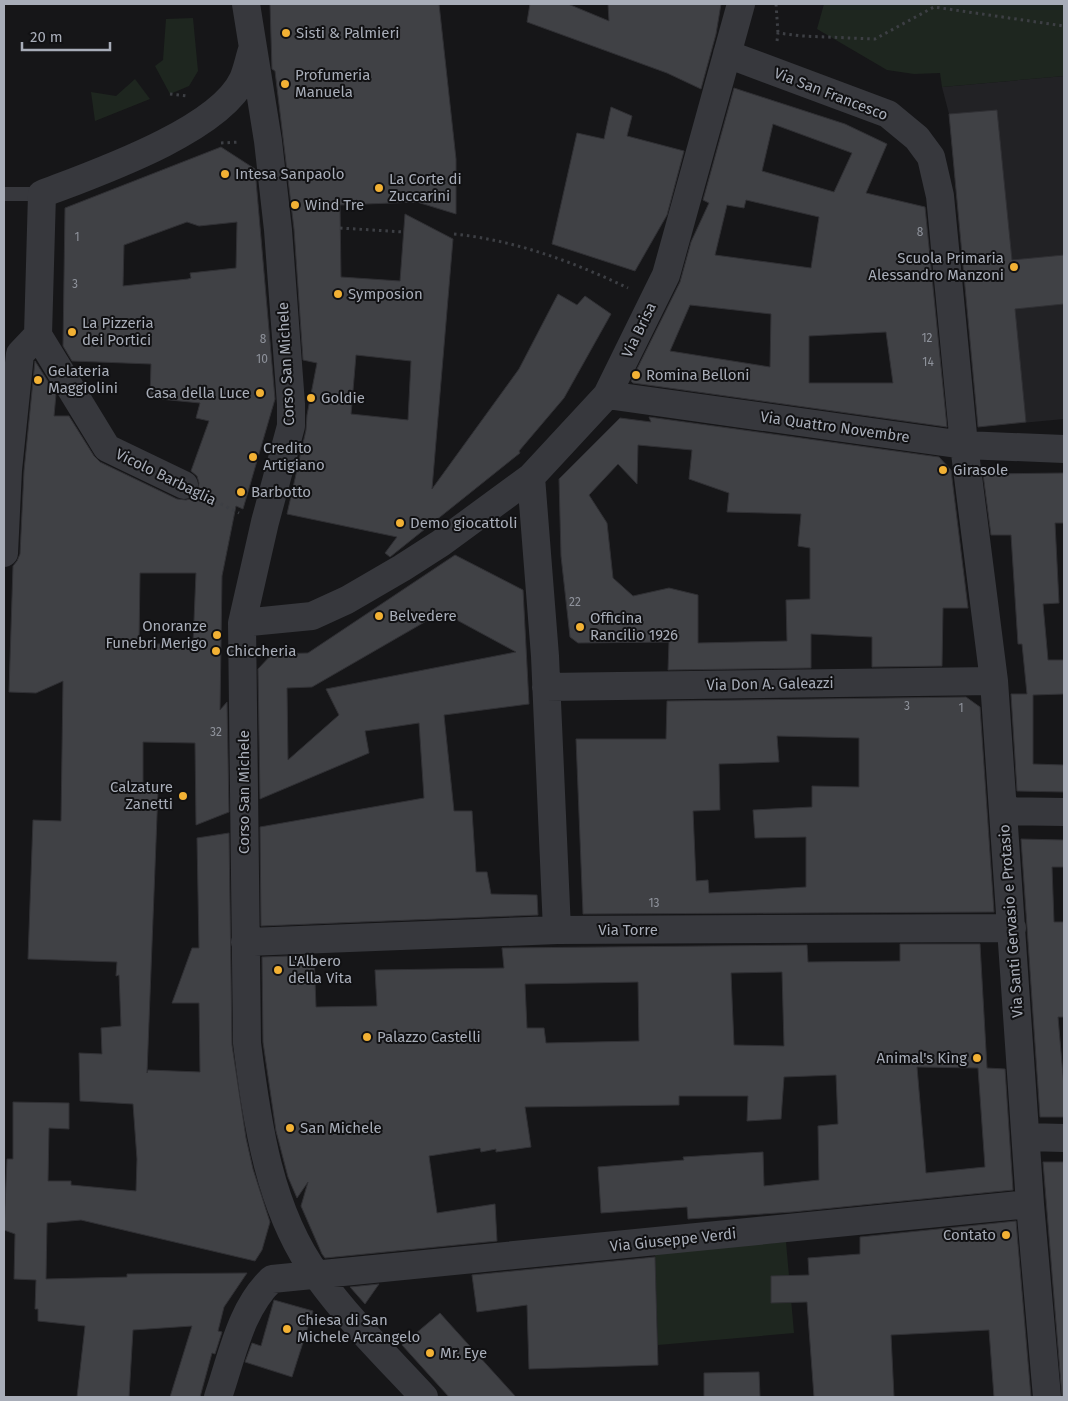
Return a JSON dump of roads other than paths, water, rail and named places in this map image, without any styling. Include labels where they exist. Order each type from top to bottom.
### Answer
[{"type":"street","points":[[236,4],[252,49]]},
{"type":"street","points":[[4,552],[8,470],[20,354],[38,335],[42,194],[127,161],[204,121],[224,104],[243,80],[252,49],[246,4]]},
{"type":"street","name":"Via Brisa","points":[[242,623],[312,616],[348,600],[402,568],[441,543],[531,477],[608,395],[666,275],[741,4]]},
{"type":"street","name":"Corso San Michele","points":[[252,49],[268,141],[278,230],[291,412],[291,426],[265,522],[242,623],[247,1043],[254,1099],[265,1150],[285,1218],[317,1276],[344,1309],[424,1397]]},
{"type":"street","name":"Via San Francesco","points":[[727,54],[888,114],[917,138],[931,157],[940,196],[964,445]]},
{"type":"street","name":"Vicolo Barbaglia","points":[[38,335],[107,448],[184,485]]},
{"type":"street","name":"Via Quattro Novembre","points":[[608,395],[964,445],[1064,449]]},
{"type":"street","name":"Via Santi Gervasio e Protasio","points":[[964,445],[994,682],[1030,1204],[1047,1397]]},
{"type":"street","points":[[531,477],[546,687],[557,930]]},
{"type":"street","name":"Via Don A. Galeazzi","points":[[546,687],[994,682]]},
{"type":"street","points":[[1003,811],[1064,812]]},
{"type":"street","name":"Via Torre","points":[[245,942],[557,930],[1012,928]]},
{"type":"street","points":[[1026,1137],[1064,1138]]},
{"type":"street","name":"Via Giuseppe Verdi","points":[[218,1397],[250,1305],[259,1291],[272,1279],[1030,1204]]},
{"type":"lane","points":[[4,194],[42,194]]},
{"type":"place","name":"Sisti & Palmieri","points":[[286,33]]},
{"type":"place","name":"Profumeria Manuela","points":[[285,84]]},
{"type":"place","name":"Intesa Sanpaolo","points":[[225,174]]},
{"type":"place","name":"La Corte di Zuccarini","points":[[379,188]]},
{"type":"place","name":"Wind Tre","points":[[295,205]]},
{"type":"place","name":"Scuola Primaria Alessandro Manzoni","points":[[1014,267]]},
{"type":"place","name":"Symposion","points":[[338,294]]},
{"type":"place","name":"La Pizzeria dei Portici","points":[[72,332]]},
{"type":"place","name":"Romina Belloni","points":[[636,375]]},
{"type":"place","name":"Gelateria Maggiolini","points":[[38,380]]},
{"type":"place","name":"Casa della Luce","points":[[260,393]]},
{"type":"place","name":"Goldie","points":[[311,398]]},
{"type":"place","name":"Credito Artigiano","points":[[253,457]]},
{"type":"place","name":"Girasole","points":[[943,470]]},
{"type":"place","name":"Barbotto","points":[[241,492]]},
{"type":"place","name":"Demo giocattoli","points":[[400,523]]},
{"type":"place","name":"Belvedere","points":[[379,616]]},
{"type":"place","name":"Officina Rancilio 1926","points":[[580,627]]},
{"type":"place","name":"Onoranze Funebri Merigo","points":[[217,635]]},
{"type":"place","name":"Chiccheria","points":[[216,651]]},
{"type":"place","name":"Calzature Zanetti","points":[[183,796]]},
{"type":"place","name":"L'Albero della Vita","points":[[278,970]]},
{"type":"place","name":"Palazzo Castelli","points":[[367,1037]]},
{"type":"place","name":"Animal's King","points":[[977,1058]]},
{"type":"place","name":"San Michele","points":[[290,1128]]},
{"type":"place","name":"Contato","points":[[1006,1235]]},
{"type":"place","name":"Chiesa di San Michele Arcangelo","points":[[287,1329]]},
{"type":"place","name":"Mr. Eye","points":[[430,1353]]}]
